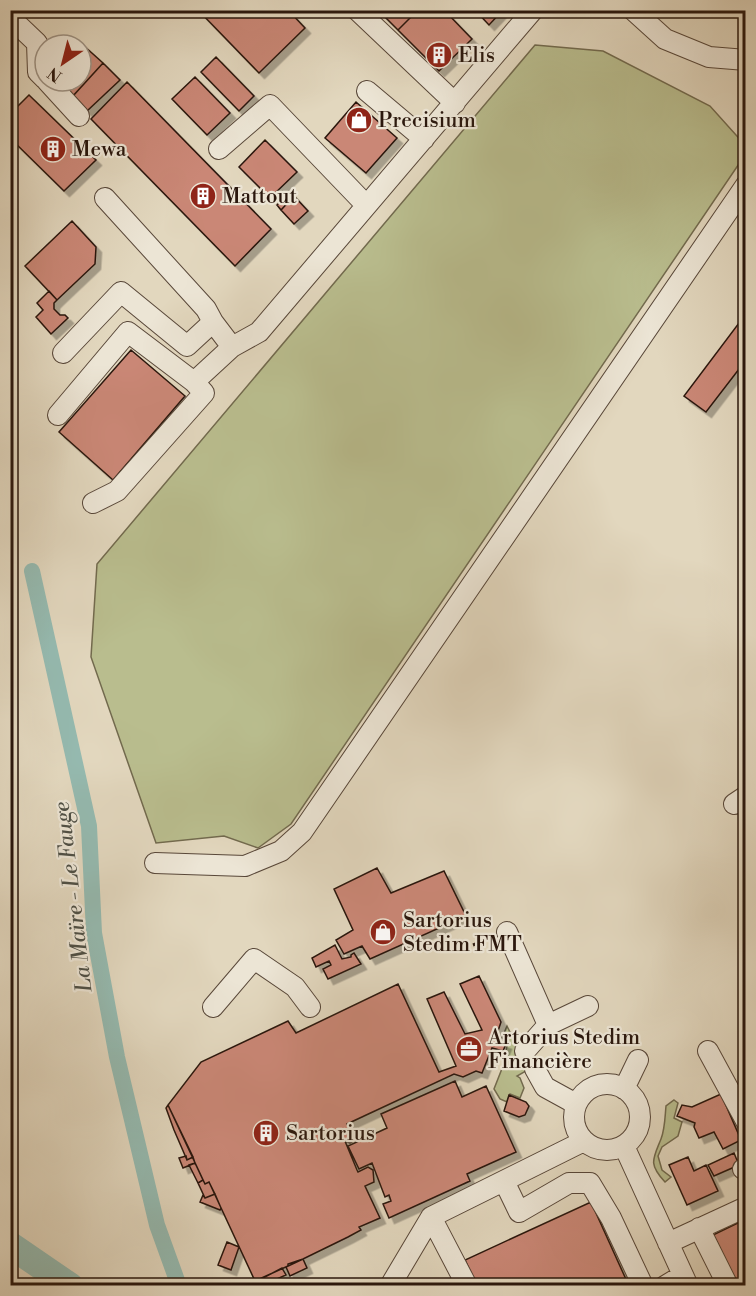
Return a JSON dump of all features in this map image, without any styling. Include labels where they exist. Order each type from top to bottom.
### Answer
[{"type":"street","points":[[357,10],[455,103]]},
{"type":"street","points":[[194,382],[231,347],[259,332],[533,10]]},
{"type":"street","points":[[644,14],[665,39],[709,57],[746,60]]},
{"type":"street","points":[[19,21],[33,38]]},
{"type":"street","points":[[367,91],[424,139]]},
{"type":"street","points":[[58,93],[79,116]]},
{"type":"street","points":[[219,149],[270,105],[366,205]]},
{"type":"street","points":[[155,863],[245,866],[281,851],[302,832],[746,185]]},
{"type":"street","points":[[105,198],[206,309],[231,347]]},
{"type":"street","points":[[63,353],[120,292],[187,346],[213,322]]},
{"type":"street","points":[[58,415],[128,332],[194,382],[204,393],[117,492],[93,503]]},
{"type":"street","points":[[507,932],[549,1025]]},
{"type":"street","points":[[213,1006],[254,959],[295,987],[310,1007]]},
{"type":"street","points":[[525,1051],[549,1025],[588,1006]]},
{"type":"street","points":[[708,1051],[746,1121]]},
{"type":"street","points":[[624,1089],[638,1060]]},
{"type":"street","points":[[535,1069],[545,1087],[576,1104]]},
{"type":"street","points":[[614,1084],[624,1089],[630,1092],[637,1101],[640,1120],[635,1135],[624,1146],[613,1150],[597,1149],[584,1141],[575,1126],[573,1115],[576,1104],[585,1092],[595,1086],[614,1084]]},
{"type":"street","points":[[390,1286],[431,1217],[584,1141]]},
{"type":"street","points":[[624,1146],[686,1280],[665,1286]]},
{"type":"street","points":[[504,1181],[519,1212],[569,1183],[590,1183],[611,1218],[644,1286]]},
{"type":"street","points":[[668,1243],[746,1208]]},
{"type":"street","points":[[431,1217],[467,1286]]},
{"type":"street","points":[[699,1228],[728,1286]]},
{"type":"green space","points":[[535,45],[603,51],[710,106],[745,145],[745,155],[291,824],[258,848],[224,836],[156,843],[91,657],[97,564]]},
{"type":"green space","points":[[507,1026],[526,1071],[517,1076],[524,1088],[520,1098],[510,1094],[507,1102],[500,1099],[494,1089],[503,1066],[508,1041],[502,1038]]},
{"type":"green space","points":[[674,1100],[678,1103],[674,1118],[682,1122],[678,1136],[662,1147],[658,1156],[662,1170],[671,1177],[665,1182],[656,1170],[654,1161],[663,1131],[666,1106]]},
{"type":"building","points":[[198,10],[288,10],[305,28],[259,73]]},
{"type":"building","points":[[378,10],[418,10],[398,30]]},
{"type":"building","name":"Elis","points":[[418,10],[444,10],[472,39],[439,71],[398,30]]},
{"type":"building","points":[[475,10],[503,10],[489,25]]},
{"type":"building","points":[[93,54],[103,63],[93,74]]},
{"type":"building","points":[[216,57],[254,96],[239,111],[201,72]]},
{"type":"building","points":[[103,63],[120,80],[87,111],[72,97],[76,93],[93,93],[93,74]]},
{"type":"building","points":[[195,77],[230,113],[207,135],[172,99]]},
{"type":"building","name":"Mattout","points":[[127,82],[271,229],[235,266],[91,119]]},
{"type":"building","name":"Mewa","points":[[29,95],[96,160],[64,191],[10,138],[10,98],[18,106]]},
{"type":"building","name":"Precisium","points":[[356,102],[397,138],[366,173],[325,138]]},
{"type":"building","points":[[265,140],[297,172],[270,198],[239,167]]},
{"type":"building","points":[[290,192],[294,196],[281,210],[277,205]]},
{"type":"building","points":[[294,196],[308,211],[294,224],[281,210]]},
{"type":"building","points":[[72,221],[96,247],[95,264],[57,300],[25,266]]},
{"type":"building","points":[[49,291],[57,300],[54,303],[54,309],[60,315],[68,318],[51,334],[36,317],[43,310],[37,303]]},
{"type":"building","points":[[739,323],[746,328],[746,360],[706,412],[684,396]]},
{"type":"building","points":[[131,350],[185,396],[113,480],[59,432]]},
{"type":"building","points":[[377,868],[391,893],[444,871],[466,916],[370,959],[362,946],[344,954],[336,940],[353,930],[334,889]]},
{"type":"building","points":[[335,945],[342,959],[351,957],[354,953],[361,964],[328,979],[323,969],[331,965],[329,961],[316,967],[312,958]]},
{"type":"building","name":"Sartorius","points":[[479,976],[501,1022],[495,1040],[506,1044],[503,1051],[492,1048],[482,1073],[476,1071],[463,1077],[454,1074],[347,1124],[354,1141],[350,1143],[345,1141],[358,1172],[368,1167],[373,1170],[374,1182],[365,1186],[380,1218],[359,1227],[361,1230],[348,1237],[255,1281],[209,1182],[205,1184],[168,1105],[201,1062],[288,1021],[296,1033],[398,984],[439,1072],[456,1066],[427,999],[444,992],[465,1034],[482,1030],[460,984]]},
{"type":"building","points":[[455,1081],[462,1097],[486,1086],[516,1152],[467,1174],[470,1181],[389,1218],[383,1204],[391,1201],[389,1195],[385,1197],[372,1163],[359,1169],[348,1146],[387,1128],[381,1114]]},
{"type":"building","points":[[721,1094],[741,1140],[723,1149],[714,1132],[699,1138],[694,1127],[695,1123],[677,1116],[682,1105],[692,1107]]},
{"type":"building","points":[[509,1095],[526,1102],[529,1106],[525,1115],[519,1117],[504,1111]]},
{"type":"building","points":[[168,1105],[193,1157],[187,1160],[166,1108]]},
{"type":"building","points":[[734,1153],[739,1165],[714,1176],[708,1165]]},
{"type":"building","points":[[186,1156],[187,1160],[193,1157],[195,1163],[183,1168],[179,1158]]},
{"type":"building","points":[[688,1157],[694,1171],[706,1165],[718,1191],[687,1205],[669,1165]]},
{"type":"building","points":[[195,1163],[203,1180],[198,1183],[189,1165]]},
{"type":"building","points":[[203,1180],[205,1184],[209,1182],[215,1194],[205,1198],[198,1183]]},
{"type":"building","points":[[215,1194],[220,1210],[200,1202],[203,1195],[205,1198]]},
{"type":"building","points":[[591,1202],[629,1286],[477,1286],[465,1260]]},
{"type":"building","points":[[746,1219],[746,1286],[736,1286],[713,1235]]},
{"type":"building","points":[[227,1242],[239,1247],[231,1270],[218,1265]]},
{"type":"building","points":[[303,1259],[307,1268],[290,1276],[286,1267]]},
{"type":"building","points":[[282,1268],[286,1275],[261,1286],[259,1280]]},
{"type":"waterway","name":"La Maïre - Le Fauge","points":[[32,571],[89,826],[94,933],[117,1057],[157,1225],[179,1286]]},
{"type":"waterway","points":[[10,1245],[70,1286]]},
{"type":"place","name":"Elis","points":[[439,55]]},
{"type":"place","name":"Precisium","points":[[359,120]]},
{"type":"place","name":"Mewa","points":[[53,149]]},
{"type":"place","name":"Mattout","points":[[203,196]]},
{"type":"place","name":"Sartorius Stedim FMT","points":[[383,932]]},
{"type":"place","name":"Artorius Stedim Financière","points":[[469,1049]]},
{"type":"place","name":"Sartorius","points":[[266,1133]]}]
